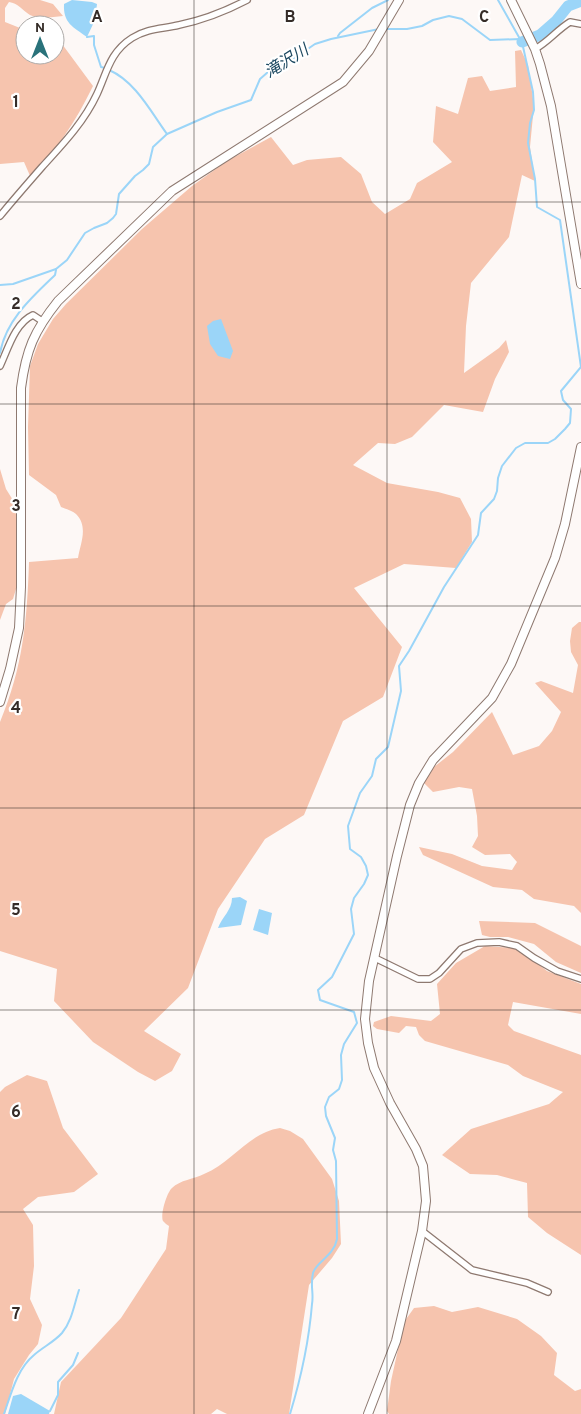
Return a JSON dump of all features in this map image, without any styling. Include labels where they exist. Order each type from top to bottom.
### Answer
[{"type":"street","points":[[0,216],[83,120],[114,53],[120,47],[144,31],[179,25],[211,16],[247,0]]},
{"type":"street","points":[[0,702],[19,628],[21,587],[21,388],[24,363],[32,340],[42,321],[58,301],[172,191],[343,82],[369,52],[399,0]]},
{"type":"street","points":[[511,0],[535,49],[551,106],[581,284]]},
{"type":"street","points":[[535,49],[570,22],[581,24]]},
{"type":"street","points":[[0,366],[20,325],[26,318],[33,315],[42,321]]},
{"type":"street","points":[[368,1414],[396,1340],[422,1231],[426,1201],[422,1166],[374,1068],[365,1019],[369,981],[397,856],[410,806],[419,783],[433,760],[492,698],[511,664],[555,558],[565,524],[581,447]]},
{"type":"street","points":[[375,958],[418,979],[430,979],[439,973],[461,949],[477,943],[499,942],[517,946],[557,971],[581,979]]},
{"type":"street","points":[[422,1231],[472,1270],[527,1283],[548,1292]]},
{"type":"shaded area","points":[[0,0],[40,0],[53,4],[62,15],[30,15],[17,5],[9,2],[5,8],[5,22],[15,26],[15,65],[65,65],[65,48],[93,86],[80,112],[50,156],[31,178],[24,162],[0,164]]},
{"type":"shaded area","points":[[521,50],[528,65],[534,105],[530,147],[535,181],[522,175],[509,237],[471,283],[466,326],[464,373],[499,348],[506,340],[509,352],[495,379],[483,412],[444,405],[412,437],[395,444],[378,443],[353,465],[387,483],[460,498],[471,519],[472,542],[456,568],[404,564],[354,588],[402,647],[383,697],[343,721],[304,815],[265,839],[218,909],[188,988],[144,1031],[181,1054],[172,1071],[155,1081],[93,1042],[54,1001],[57,969],[0,951],[0,722],[19,663],[27,604],[29,562],[78,558],[83,536],[82,524],[76,514],[61,507],[56,495],[29,475],[30,366],[38,344],[53,319],[66,304],[142,229],[192,186],[227,161],[271,137],[293,165],[307,160],[341,157],[361,174],[372,202],[385,214],[410,199],[417,183],[452,162],[433,142],[436,106],[458,114],[468,78],[482,76],[490,91],[516,87],[515,51]]},
{"type":"shaded area","points":[[0,469],[6,489],[16,505],[17,549],[16,589],[13,599],[6,604],[0,620]]},
{"type":"shaded area","points":[[581,622],[581,913],[574,906],[534,899],[522,890],[493,887],[423,855],[419,847],[452,854],[482,866],[512,870],[517,862],[510,854],[485,855],[472,847],[478,836],[477,816],[472,789],[459,787],[433,792],[424,783],[434,767],[453,752],[492,712],[513,755],[539,746],[552,731],[561,712],[535,683],[541,681],[573,693],[578,665],[571,652],[570,641],[572,628]]},
{"type":"shaded area","points":[[479,921],[535,923],[581,946],[581,973],[556,962],[534,944],[508,937],[482,935]]},
{"type":"shaded area","points":[[485,946],[514,948],[547,971],[581,984],[581,1014],[513,1002],[508,1025],[514,1031],[581,1055],[581,1255],[547,1233],[528,1217],[527,1183],[497,1175],[470,1174],[442,1155],[471,1129],[549,1104],[563,1092],[523,1076],[508,1065],[425,1041],[419,1035],[416,1027],[406,1026],[399,1033],[377,1029],[373,1026],[374,1022],[391,1016],[431,1021],[440,1014],[437,984],[456,963]]},
{"type":"shaded area","points":[[27,1075],[47,1081],[63,1128],[98,1174],[74,1192],[38,1197],[23,1209],[33,1225],[34,1266],[30,1299],[42,1325],[38,1344],[14,1379],[5,1414],[0,1414],[0,1092],[5,1087]]},
{"type":"shaded area","points":[[280,1128],[290,1131],[303,1139],[332,1179],[339,1201],[341,1244],[332,1258],[309,1285],[289,1414],[227,1414],[217,1409],[211,1414],[54,1414],[61,1382],[121,1318],[166,1249],[169,1226],[163,1221],[162,1214],[170,1190],[179,1183],[214,1169],[259,1136]]},
{"type":"shaded area","points":[[434,1306],[452,1312],[478,1307],[517,1319],[541,1336],[557,1353],[554,1375],[575,1391],[581,1389],[581,1414],[389,1414],[387,1411],[391,1381],[404,1322],[414,1308]]},
{"type":"water","points":[[72,0],[97,4],[95,20],[87,37],[67,20],[64,4]]},
{"type":"water","points":[[221,319],[233,351],[230,359],[218,356],[210,344],[207,326],[213,321]]},
{"type":"water","points":[[240,897],[247,901],[241,925],[218,928],[232,902],[232,898]]},
{"type":"water","points":[[259,909],[272,913],[268,935],[253,930]]},
{"type":"water","points":[[21,1394],[50,1411],[49,1414],[8,1414],[13,1396]]},
{"type":"waterway","points":[[338,36],[372,8],[388,0]]},
{"type":"waterway","points":[[498,0],[520,39]]},
{"type":"waterway","name":"滝沢川","points":[[522,42],[540,35],[556,21],[568,6],[581,1]]},
{"type":"waterway","points":[[290,1414],[307,1346],[311,1318],[313,1273],[332,1250],[337,1239],[336,1161],[333,1150],[335,1138],[326,1116],[325,1107],[329,1097],[339,1089],[342,1080],[341,1055],[344,1044],[357,1023],[354,1012],[320,1000],[318,990],[332,977],[354,934],[351,909],[354,898],[368,875],[361,857],[350,849],[348,826],[360,793],[372,776],[376,759],[388,747],[401,691],[399,666],[444,587],[478,535],[481,513],[494,499],[502,466],[516,448],[525,443],[548,443],[555,439],[570,423],[571,409],[563,400],[561,391],[581,367],[560,220],[537,207],[535,179],[528,143],[530,123],[534,110],[533,92],[522,42],[520,39],[490,40],[462,19],[449,16],[433,20],[422,26],[407,29],[384,29]]},
{"type":"waterway","name":"滝沢川","points":[[0,285],[13,284],[56,269],[67,260],[85,233],[107,223],[113,218],[116,214],[119,194],[149,164],[153,147],[167,134],[217,112],[251,100],[260,79],[268,72],[315,44],[379,29]]},
{"type":"waterway","points":[[87,37],[94,36],[94,45],[101,67],[105,68]]},
{"type":"waterway","points":[[109,70],[135,89],[167,134]]},
{"type":"waterway","points":[[0,353],[3,341],[14,320],[29,301],[55,275],[56,270]]},
{"type":"waterway","points":[[4,1414],[15,1382],[23,1367],[34,1355],[62,1333],[70,1318],[79,1290]]},
{"type":"waterway","points":[[50,1411],[58,1395],[58,1382],[73,1365],[78,1353]]}]
